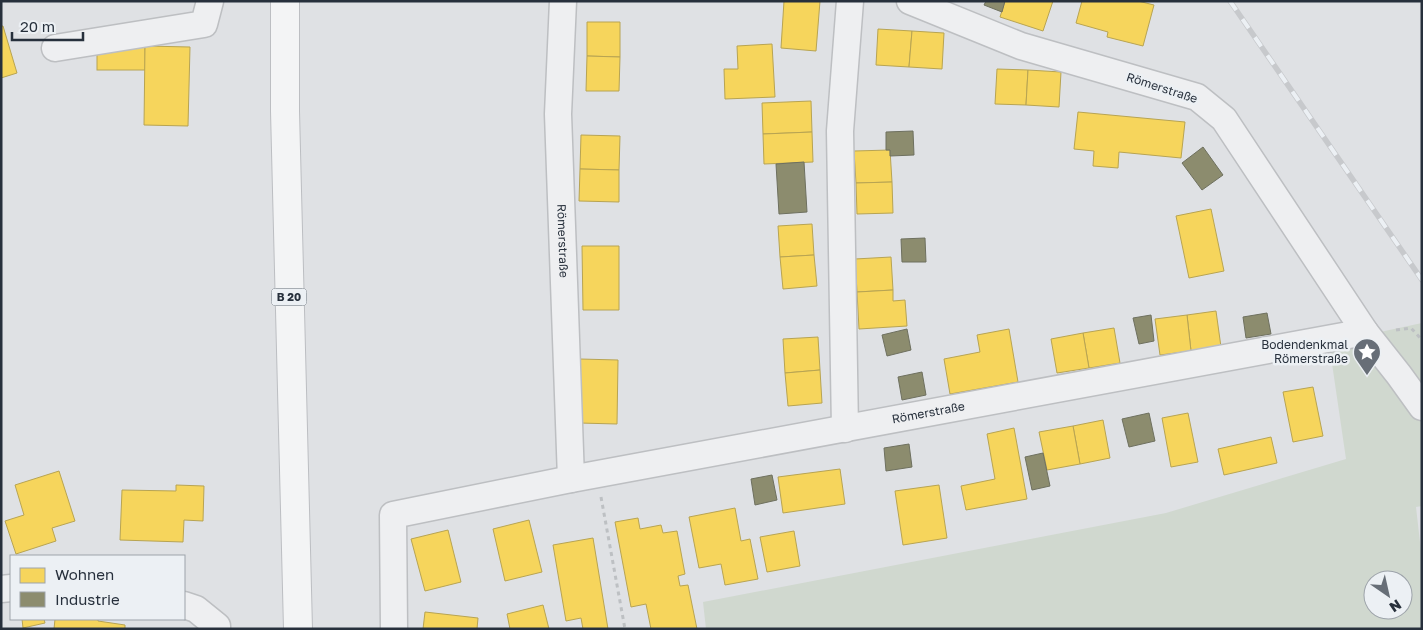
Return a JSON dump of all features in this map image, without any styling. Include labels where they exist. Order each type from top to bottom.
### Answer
[{"type":"main road","name":"B 20","points":[[286,1],[284,111],[298,629]]},
{"type":"street","points":[[55,48],[204,24],[210,1]]},
{"type":"street","name":"Römerstraße","points":[[563,1],[558,114],[570,479]]},
{"type":"street","points":[[845,429],[840,130],[850,1]]},
{"type":"street","name":"Römerstraße","points":[[910,1],[1021,46],[1197,97],[1224,119],[1365,332],[1422,408]]},
{"type":"street","name":"Römerstraße","points":[[394,629],[393,515],[570,479],[1365,332]]},
{"type":"street","points":[[185,605],[196,609],[217,626],[217,629]]},
{"type":"path","points":[[597,474],[625,629]]},
{"type":"shaded area","points":[[1422,323],[1422,506],[1416,507],[1422,560],[1422,629],[706,629],[703,602],[1166,513],[1346,459],[1329,343]]},
{"type":"building: Wohnen","points":[[784,1],[820,1],[816,51],[781,48]]},
{"type":"building: Wohnen","points":[[1005,1],[1053,1],[1043,31],[1000,17]]},
{"type":"building: Wohnen","points":[[1082,1],[1138,1],[1154,5],[1143,46],[1107,37],[1108,32],[1076,23]]},
{"type":"building: Wohnen","points":[[587,22],[620,22],[620,57],[587,56]]},
{"type":"building: Wohnen","points":[[1,26],[3,26],[17,73],[1,78]]},
{"type":"building: Wohnen","points":[[878,29],[912,31],[909,67],[876,65]]},
{"type":"building: Wohnen","points":[[912,31],[944,33],[942,69],[909,67]]},
{"type":"building: Wohnen","points":[[772,44],[775,97],[725,99],[724,69],[738,69],[737,46]]},
{"type":"building: Wohnen","points":[[97,46],[145,46],[145,70],[97,70]]},
{"type":"building: Wohnen","points":[[145,46],[190,47],[188,126],[144,125]]},
{"type":"building: Wohnen","points":[[587,56],[620,57],[619,91],[586,91]]},
{"type":"building: Wohnen","points":[[997,69],[1028,70],[1026,105],[995,104]]},
{"type":"building: Wohnen","points":[[1028,70],[1061,72],[1059,107],[1026,105]]},
{"type":"building: Wohnen","points":[[811,101],[812,132],[763,134],[762,103]]},
{"type":"building: Wohnen","points":[[1078,112],[1185,122],[1181,158],[1119,152],[1118,168],[1093,166],[1094,151],[1074,149]]},
{"type":"building: Wohnen","points":[[812,132],[813,162],[764,164],[763,134]]},
{"type":"building: Wohnen","points":[[581,135],[620,136],[619,170],[580,169]]},
{"type":"building: Wohnen","points":[[890,150],[892,182],[856,183],[854,151]]},
{"type":"building: Wohnen","points":[[580,169],[619,170],[619,202],[579,201]]},
{"type":"building: Wohnen","points":[[892,182],[893,213],[857,214],[856,183]]},
{"type":"building: Wohnen","points":[[1211,209],[1224,271],[1189,278],[1176,216]]},
{"type":"building: Wohnen","points":[[812,224],[814,255],[780,257],[778,226]]},
{"type":"building: Wohnen","points":[[582,246],[619,246],[619,310],[583,310]]},
{"type":"building: Wohnen","points":[[814,255],[817,286],[783,289],[780,257]]},
{"type":"building: Wohnen","points":[[891,257],[893,290],[857,292],[855,259]]},
{"type":"building: Wohnen","points":[[893,290],[893,301],[905,300],[907,326],[859,329],[857,292]]},
{"type":"building: Wohnen","points":[[1216,311],[1221,347],[1191,351],[1187,315]]},
{"type":"building: Wohnen","points":[[1187,315],[1191,351],[1160,355],[1155,319]]},
{"type":"building: Wohnen","points":[[1114,328],[1120,363],[1089,368],[1083,333]]},
{"type":"building: Wohnen","points":[[1009,329],[1018,382],[950,394],[944,359],[980,352],[977,335]]},
{"type":"building: Wohnen","points":[[1083,333],[1089,368],[1057,373],[1051,339]]},
{"type":"building: Wohnen","points":[[818,337],[820,370],[785,373],[783,339]]},
{"type":"building: Wohnen","points":[[580,359],[618,360],[617,424],[579,423]]},
{"type":"building: Wohnen","points":[[820,370],[822,403],[788,406],[785,373]]},
{"type":"building: Wohnen","points":[[1313,387],[1323,436],[1293,442],[1283,392]]},
{"type":"building: Wohnen","points":[[1188,413],[1198,462],[1171,467],[1162,418]]},
{"type":"building: Wohnen","points":[[1103,420],[1110,458],[1080,464],[1073,426]]},
{"type":"building: Wohnen","points":[[1073,426],[1080,464],[1047,470],[1039,432]]},
{"type":"building: Wohnen","points":[[1014,428],[1027,499],[966,510],[961,486],[995,479],[987,434]]},
{"type":"building: Wohnen","points":[[1271,437],[1277,463],[1224,475],[1218,449]]},
{"type":"building: Wohnen","points":[[840,469],[845,504],[783,513],[778,477]]},
{"type":"building: Wohnen","points":[[59,471],[75,521],[52,528],[56,541],[16,554],[5,521],[24,515],[15,485]]},
{"type":"building: Wohnen","points":[[176,485],[204,486],[203,521],[184,520],[183,542],[120,540],[122,490],[176,491]]},
{"type":"building: Wohnen","points":[[939,485],[947,538],[903,545],[895,491]]},
{"type":"building: Wohnen","points":[[735,508],[741,541],[750,539],[758,579],[725,585],[721,564],[699,568],[689,517]]},
{"type":"building: Wohnen","points":[[638,518],[640,529],[661,525],[663,533],[677,531],[685,574],[678,576],[680,586],[688,585],[697,629],[651,629],[646,604],[631,607],[615,522]]},
{"type":"building: Wohnen","points":[[529,520],[542,572],[505,581],[493,529]]},
{"type":"building: Wohnen","points":[[448,530],[461,582],[425,591],[411,539]]},
{"type":"building: Wohnen","points":[[794,531],[800,566],[767,572],[760,537]]},
{"type":"building: Wohnen","points":[[593,538],[608,629],[583,629],[581,618],[566,621],[553,545]]},
{"type":"building: Wohnen","points":[[543,605],[549,629],[510,629],[507,614]]},
{"type":"building: Wohnen","points":[[425,612],[478,618],[477,629],[423,629]]},
{"type":"building: Wohnen","points":[[22,620],[44,620],[45,623],[23,628]]},
{"type":"building: Wohnen","points":[[55,620],[98,620],[125,625],[125,629],[54,629]]},
{"type":"building: Industrie","points":[[986,1],[1005,1],[1002,12],[984,5]]},
{"type":"building: Industrie","points":[[913,131],[914,155],[890,156],[890,150],[886,150],[886,132]]},
{"type":"building: Industrie","points":[[1203,147],[1223,175],[1202,190],[1182,163]]},
{"type":"building: Industrie","points":[[804,162],[807,212],[779,214],[776,164]]},
{"type":"building: Industrie","points":[[925,238],[926,262],[902,262],[901,239]]},
{"type":"building: Industrie","points":[[1267,313],[1271,334],[1246,338],[1243,317]]},
{"type":"building: Industrie","points":[[1151,315],[1154,341],[1139,344],[1133,318]]},
{"type":"building: Industrie","points":[[907,329],[911,350],[887,356],[882,335]]},
{"type":"building: Industrie","points":[[922,372],[926,395],[902,400],[898,377]]},
{"type":"building: Industrie","points":[[1149,413],[1155,441],[1129,447],[1122,419]]},
{"type":"building: Industrie","points":[[909,444],[912,467],[886,471],[884,448]]},
{"type":"building: Industrie","points":[[1043,453],[1050,486],[1032,490],[1025,457]]},
{"type":"building: Industrie","points":[[772,475],[777,500],[755,505],[751,479]]},
{"type":"railway","points":[[1230,1],[1422,280]]},
{"type":"place","name":"Bodendenkmal Römerstraße","points":[[1367,376]]}]
